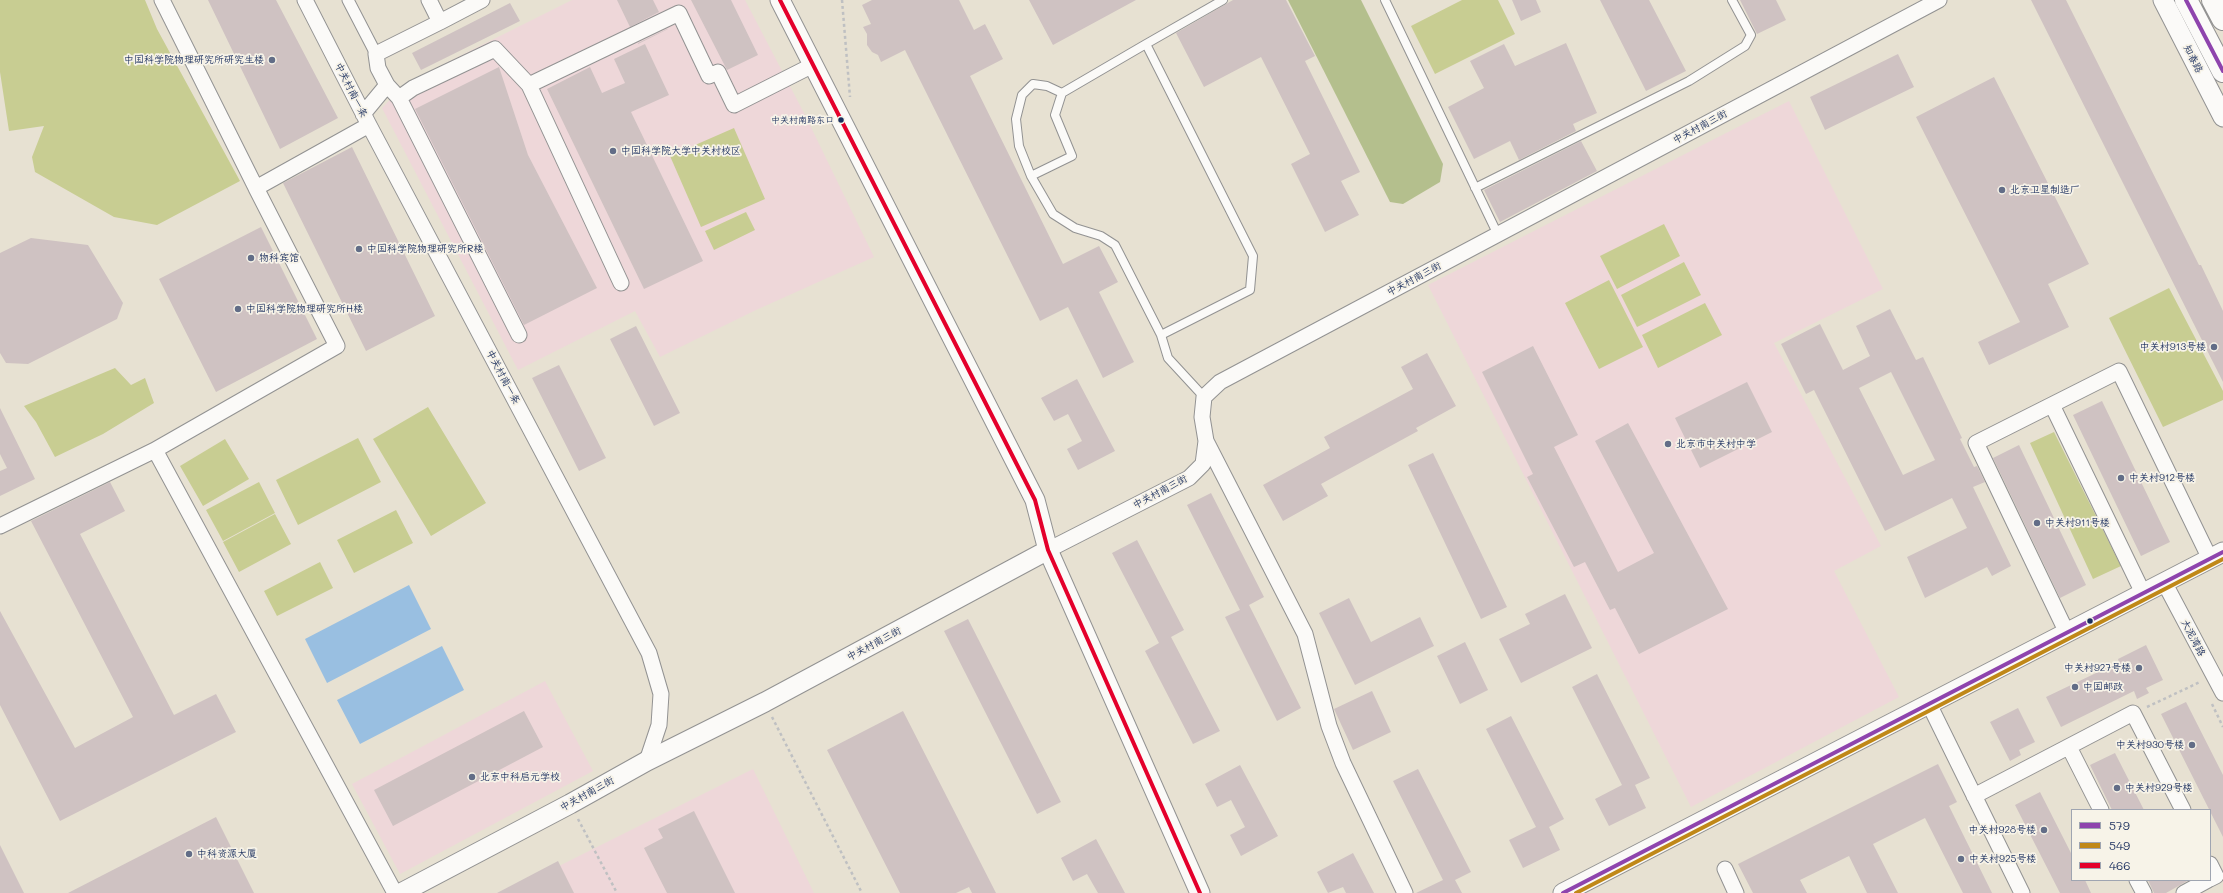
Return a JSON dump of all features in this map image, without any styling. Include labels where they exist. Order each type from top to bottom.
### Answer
[{"type":"main road","points":[[2186,0],[2223,71]]},
{"type":"main road","points":[[2213,0],[2223,19]]},
{"type":"street","points":[[0,526],[155,450],[337,346],[162,0]]},
{"type":"street","name":"中关村南一条","points":[[305,0],[366,120],[649,653],[662,694],[659,725],[647,761]]},
{"type":"street","points":[[348,0],[376,54],[378,68],[387,85],[399,98],[519,336]]},
{"type":"street","points":[[429,0],[440,22]]},
{"type":"street","points":[[376,54],[482,0]]},
{"type":"street","points":[[780,0],[1035,500],[1048,550],[1200,893]]},
{"type":"street","name":"中关村南三街","points":[[401,893],[570,804],[647,761],[765,702],[1048,550],[1189,478],[1202,464],[1206,441],[1202,417],[1204,397],[1220,382],[1939,0]]},
{"type":"street","name":"知春路","points":[[2163,0],[2223,117]]},
{"type":"street","points":[[529,85],[679,13],[709,76],[718,72],[734,105],[813,65]]},
{"type":"street","points":[[399,98],[413,88],[495,49],[529,85],[621,283]]},
{"type":"street","points":[[256,188],[366,120],[387,85]]},
{"type":"street","points":[[1563,893],[2067,633],[2164,582],[2216,556],[2119,371],[1976,443],[2067,633]]},
{"type":"street","points":[[2052,405],[2143,593]]},
{"type":"street","points":[[1206,441],[1305,634],[1329,726],[1343,764],[1405,893]]},
{"type":"street","points":[[155,450],[395,893]]},
{"type":"street","name":"大泥湾路","points":[[2164,582],[2223,693]]},
{"type":"street","points":[[1929,704],[2022,893]]},
{"type":"street","points":[[1974,796],[2133,713],[2182,809]]},
{"type":"street","points":[[2069,747],[2100,809]]},
{"type":"street","points":[[2211,866],[2216,876],[2211,878]]},
{"type":"street","points":[[1725,869],[1736,893]]},
{"type":"street","points":[[2138,881],[2144,893]]},
{"type":"street","points":[[2184,893],[2205,881]]},
{"type":"lane","points":[[1031,176],[1072,156],[1055,115],[1062,94],[1223,0]]},
{"type":"lane","points":[[1385,0],[1474,188],[1498,235]]},
{"type":"lane","points":[[1474,188],[1689,81],[1745,46],[1751,35],[1732,0]]},
{"type":"lane","points":[[1146,44],[1253,256],[1250,290],[1161,335]]},
{"type":"lane","points":[[1062,94],[1047,86],[1033,84],[1022,95],[1016,119],[1019,146],[1031,176],[1053,214],[1075,228],[1101,236],[1115,245],[1161,335],[1168,358],[1204,397]]},
{"type":"path","points":[[842,0],[850,99]]},
{"type":"path","points":[[2133,713],[2200,682],[2204,688]]},
{"type":"path","points":[[2210,701],[2223,727]]},
{"type":"path","points":[[765,702],[862,893]]},
{"type":"path","points":[[570,804],[616,893]]},
{"type":"shaded area","name":"中国科学院大学中关村校区","points":[[572,0],[745,0],[805,115],[874,257],[756,310],[660,357],[635,311],[518,370],[382,108],[406,83]]},
{"type":"shaded area","name":"北京市中关村中学","points":[[1789,101],[1883,289],[1774,343],[1881,546],[1834,571],[1899,697],[1691,807],[1428,285]]},
{"type":"shaded area","name":"北京中科启元学校","points":[[545,681],[593,771],[400,874],[352,784]]},
{"type":"shaded area","points":[[753,769],[814,893],[505,893]]},
{"type":"green space","points":[[0,0],[145,0],[157,29],[240,181],[157,225],[114,217],[35,172],[32,157],[44,126],[9,131],[0,72]]},
{"type":"green space","points":[[1288,0],[1361,0],[1443,164],[1440,182],[1403,204],[1390,202]]},
{"type":"green space","points":[[1462,0],[1498,0],[1515,34],[1435,74],[1411,26]]},
{"type":"green space","points":[[734,128],[765,199],[701,227],[670,156]]},
{"type":"green space","points":[[746,212],[755,230],[714,250],[705,231]]},
{"type":"green space","points":[[1664,224],[1680,256],[1617,289],[1600,256]]},
{"type":"green space","points":[[1684,262],[1701,295],[1637,327],[1621,295]]},
{"type":"green space","points":[[1609,280],[1643,347],[1599,369],[1565,303]]},
{"type":"green space","points":[[2169,288],[2223,391],[2223,400],[2163,427],[2109,318]]},
{"type":"green space","points":[[1705,303],[1722,335],[1658,368],[1642,335]]},
{"type":"green space","points":[[115,368],[131,385],[145,378],[154,403],[103,434],[55,457],[36,422],[24,406]]},
{"type":"green space","points":[[428,407],[486,503],[431,536],[373,439]]},
{"type":"green space","points":[[2054,432],[2121,566],[2093,579],[2030,443]]},
{"type":"green space","points":[[358,438],[381,482],[298,525],[276,480]]},
{"type":"green space","points":[[225,439],[249,479],[203,506],[180,466]]},
{"type":"green space","points":[[259,482],[275,513],[223,541],[206,510]]},
{"type":"green space","points":[[396,510],[413,543],[354,573],[337,540]]},
{"type":"green space","points":[[275,514],[291,544],[239,572],[223,542]]},
{"type":"green space","points":[[320,562],[333,588],[277,616],[264,591]]},
{"type":"water","points":[[409,585],[431,629],[327,683],[305,639]]},
{"type":"water","points":[[442,646],[464,690],[360,744],[337,700]]},
{"type":"building","name":"中国科学院物理研究所研究生楼","points":[[208,0],[276,0],[338,118],[280,149]]},
{"type":"building","points":[[617,0],[653,0],[659,12],[630,27]]},
{"type":"building","points":[[691,0],[731,0],[758,55],[727,70]]},
{"type":"building","points":[[872,0],[959,0],[974,30],[985,24],[1003,59],[970,76],[1063,264],[1099,246],[1118,282],[1099,292],[1134,362],[1103,378],[1068,307],[1040,321],[905,50],[881,62],[878,55],[872,52],[867,45],[867,34],[863,27],[871,24],[862,5]]},
{"type":"building","points":[[1029,0],[1136,0],[1053,45]]},
{"type":"building","points":[[1233,0],[1286,0],[1315,56],[1305,61],[1360,172],[1341,181],[1359,215],[1325,232],[1291,164],[1310,154],[1261,57],[1204,87],[1176,33]]},
{"type":"building","points":[[1512,0],[1536,0],[1541,12],[1521,21]]},
{"type":"building","points":[[1600,0],[1649,0],[1686,71],[1646,91]]},
{"type":"building","points":[[1740,0],[1776,0],[1786,20],[1757,34]]},
{"type":"building","points":[[2031,0],[2066,0],[2199,265],[2201,265],[2223,311],[2223,382]]},
{"type":"building","points":[[510,3],[520,21],[421,70],[412,53]]},
{"type":"building","points":[[668,29],[638,44],[638,43]]},
{"type":"building","points":[[1566,43],[1597,113],[1573,124],[1576,131],[1519,160],[1510,141],[1474,159],[1448,107],[1484,88],[1470,61],[1504,44],[1515,66]]},
{"type":"building","points":[[645,44],[669,95],[631,112],[703,261],[644,289],[547,89],[590,67],[602,93],[625,83],[614,59]]},
{"type":"building","points":[[1898,54],[1914,87],[1825,130],[1810,97]]},
{"type":"building","points":[[499,67],[528,155],[597,288],[524,325],[415,109]]},
{"type":"building","name":"北京卫星制造厂","points":[[1994,77],[2089,264],[2048,284],[2069,327],[1989,365],[1978,342],[2020,322],[1916,117]]},
{"type":"building","points":[[1581,141],[1597,171],[1500,222],[1484,190]]},
{"type":"building","name":"中国科学院物理研究所R楼","points":[[352,147],[435,316],[366,351],[283,183]]},
{"type":"building","name":"中国科学院物理研究所H楼","points":[[261,227],[317,339],[216,392],[159,279]]},
{"type":"building","points":[[31,238],[88,245],[123,303],[117,319],[28,364],[6,363],[0,353],[0,253]]},
{"type":"building","points":[[1890,309],[1916,360],[1923,357],[1962,438],[1960,439],[1974,467],[1977,466],[1985,482],[1973,487],[2011,566],[1992,576],[1987,567],[1925,598],[1907,557],[1967,528],[1952,498],[1885,531],[1814,390],[1806,394],[1781,344],[1820,324],[1843,370],[1870,356],[1856,326]],"holes":[[[1891,372],[1935,460],[1903,475],[1859,388]]]},
{"type":"building","points":[[636,326],[680,413],[654,426],[610,339]]},
{"type":"building","points":[[1533,346],[1578,435],[1554,447],[1618,572],[1654,553],[1595,441],[1628,423],[1728,609],[1639,654],[1615,608],[1610,610],[1585,562],[1574,567],[1527,477],[1533,474],[1482,372]]},
{"type":"building","points":[[1427,353],[1456,406],[1416,428],[1418,431],[1321,484],[1328,496],[1283,521],[1263,485],[1330,448],[1324,437],[1413,389],[1401,367]]},
{"type":"building","points":[[559,365],[606,458],[579,471],[532,378]]},
{"type":"building","points":[[1077,379],[1115,451],[1078,470],[1067,449],[1082,441],[1068,414],[1054,421],[1041,398]]},
{"type":"building","points":[[1747,382],[1772,432],[1700,468],[1675,418]]},
{"type":"building","name":"中关村912号楼","points":[[2102,401],[2170,542],[2141,556],[2073,415]]},
{"type":"building","points":[[0,408],[35,479],[0,496],[0,471],[7,468],[0,454]]},
{"type":"building","name":"中关村911号楼","points":[[2019,445],[2086,585],[2060,598],[1993,458]]},
{"type":"building","points":[[1433,453],[1507,607],[1481,619],[1408,465]]},
{"type":"building","points":[[110,482],[125,511],[80,534],[174,715],[216,694],[236,732],[60,821],[0,705],[0,611],[75,748],[133,717],[31,521]]},
{"type":"building","points":[[1211,493],[1264,597],[1249,605],[1301,708],[1277,721],[1225,617],[1240,610],[1187,505]]},
{"type":"building","points":[[1137,540],[1184,630],[1171,637],[1220,731],[1193,744],[1145,651],[1159,643],[1112,553]]},
{"type":"building","points":[[1565,594],[1592,648],[1521,683],[1499,639],[1530,624],[1525,614]]},
{"type":"building","points":[[1349,598],[1371,642],[1420,617],[1434,646],[1355,685],[1319,613]]},
{"type":"building","points":[[968,619],[1061,802],[1037,814],[944,631]]},
{"type":"building","points":[[1465,642],[1488,690],[1460,704],[1437,656]]},
{"type":"building","points":[[2146,645],[2163,680],[2146,688],[2149,693],[2137,699],[2134,691],[2061,727],[2046,697],[2119,662],[2118,659]]},
{"type":"building","points":[[1597,674],[1650,778],[1635,785],[1646,808],[1609,826],[1595,799],[1622,785],[1572,687]]},
{"type":"building","points":[[1372,691],[1391,732],[1353,750],[1334,709]]},
{"type":"building","name":"中关村930号楼","points":[[2186,702],[2223,775],[2223,837],[2211,813],[2211,809],[2209,809],[2161,714]]},
{"type":"building","points":[[2018,708],[2035,742],[2019,750],[2021,755],[2010,761],[1990,722]]},
{"type":"building","points":[[524,711],[543,747],[393,826],[374,790]]},
{"type":"building","points":[[903,711],[996,893],[972,893],[969,887],[956,893],[900,893],[827,750]]},
{"type":"building","points":[[1511,716],[1564,819],[1549,827],[1560,850],[1523,868],[1509,840],[1536,827],[1486,729]]},
{"type":"building","name":"中关村929号楼","points":[[2115,753],[2143,809],[2112,809],[2090,765]]},
{"type":"building","points":[[1938,764],[1957,802],[1949,806],[1992,893],[1963,893],[1925,818],[1873,844],[1898,893],[1867,893],[1849,856],[1800,880],[1807,893],[1753,893],[1738,864]]},
{"type":"building","points":[[1240,765],[1278,836],[1241,856],[1230,835],[1245,827],[1231,800],[1217,807],[1205,784]]},
{"type":"building","points":[[1418,769],[1471,872],[1455,880],[1462,893],[1416,893],[1443,880],[1393,781]]},
{"type":"building","name":"中关村928号楼","points":[[2040,792],[2071,853],[2071,881],[2085,881],[2091,893],[2060,893],[2015,805]]},
{"type":"building","points":[[694,811],[735,893],[667,893],[644,848],[663,838],[658,829]]},
{"type":"building","name":"中科资源大厦","points":[[216,817],[254,893],[68,893]]},
{"type":"building","points":[[1096,839],[1125,893],[1098,893],[1087,874],[1073,881],[1061,858]]},
{"type":"building","points":[[0,845],[24,893],[0,893]]},
{"type":"building","points":[[1353,853],[1374,893],[1346,893],[1343,887],[1328,893],[1317,872]]},
{"type":"building","points":[[558,861],[574,893],[497,893]]},
{"type":"building","points":[[2148,881],[2187,881],[2166,893],[2154,893]]},
{"type":"transit line","name":"466","points":[[780,0],[1035,500],[1048,550],[1200,893]]},
{"type":"transit line","name":"579","points":[[2186,0],[2223,71]]},
{"type":"transit line","name":"579","points":[[1563,893],[2223,552]]},
{"type":"transit line","name":"549","points":[[1576,893],[2223,559]]},
{"type":"place","name":"中国科学院物理研究所研究生楼","points":[[272,60]]},
{"type":"place","name":"中关村南路东口","points":[[841,120]]},
{"type":"place","name":"中国科学院大学中关村校区","points":[[613,151]]},
{"type":"place","name":"北京卫星制造厂","points":[[2002,190]]},
{"type":"place","name":"中国科学院物理研究所R楼","points":[[359,249]]},
{"type":"place","name":"物科宾馆","points":[[251,258]]},
{"type":"place","name":"中国科学院物理研究所H楼","points":[[238,309]]},
{"type":"place","name":"中关村913号楼","points":[[2214,347]]},
{"type":"place","name":"北京市中关村中学","points":[[1668,444]]},
{"type":"place","name":"中关村912号楼","points":[[2121,478]]},
{"type":"place","name":"中关村911号楼","points":[[2037,523]]},
{"type":"place","name":"中关村927号楼","points":[[2139,668]]},
{"type":"place","name":"中国邮政","points":[[2075,687]]},
{"type":"place","name":"中关村930号楼","points":[[2192,745]]},
{"type":"place","name":"北京中科启元学校","points":[[472,777]]},
{"type":"place","name":"中关村929号楼","points":[[2117,788]]},
{"type":"place","name":"中关村928号楼","points":[[2044,830]]},
{"type":"place","name":"中科资源大厦","points":[[189,854]]},
{"type":"place","name":"中关村925号楼","points":[[1961,859]]}]
